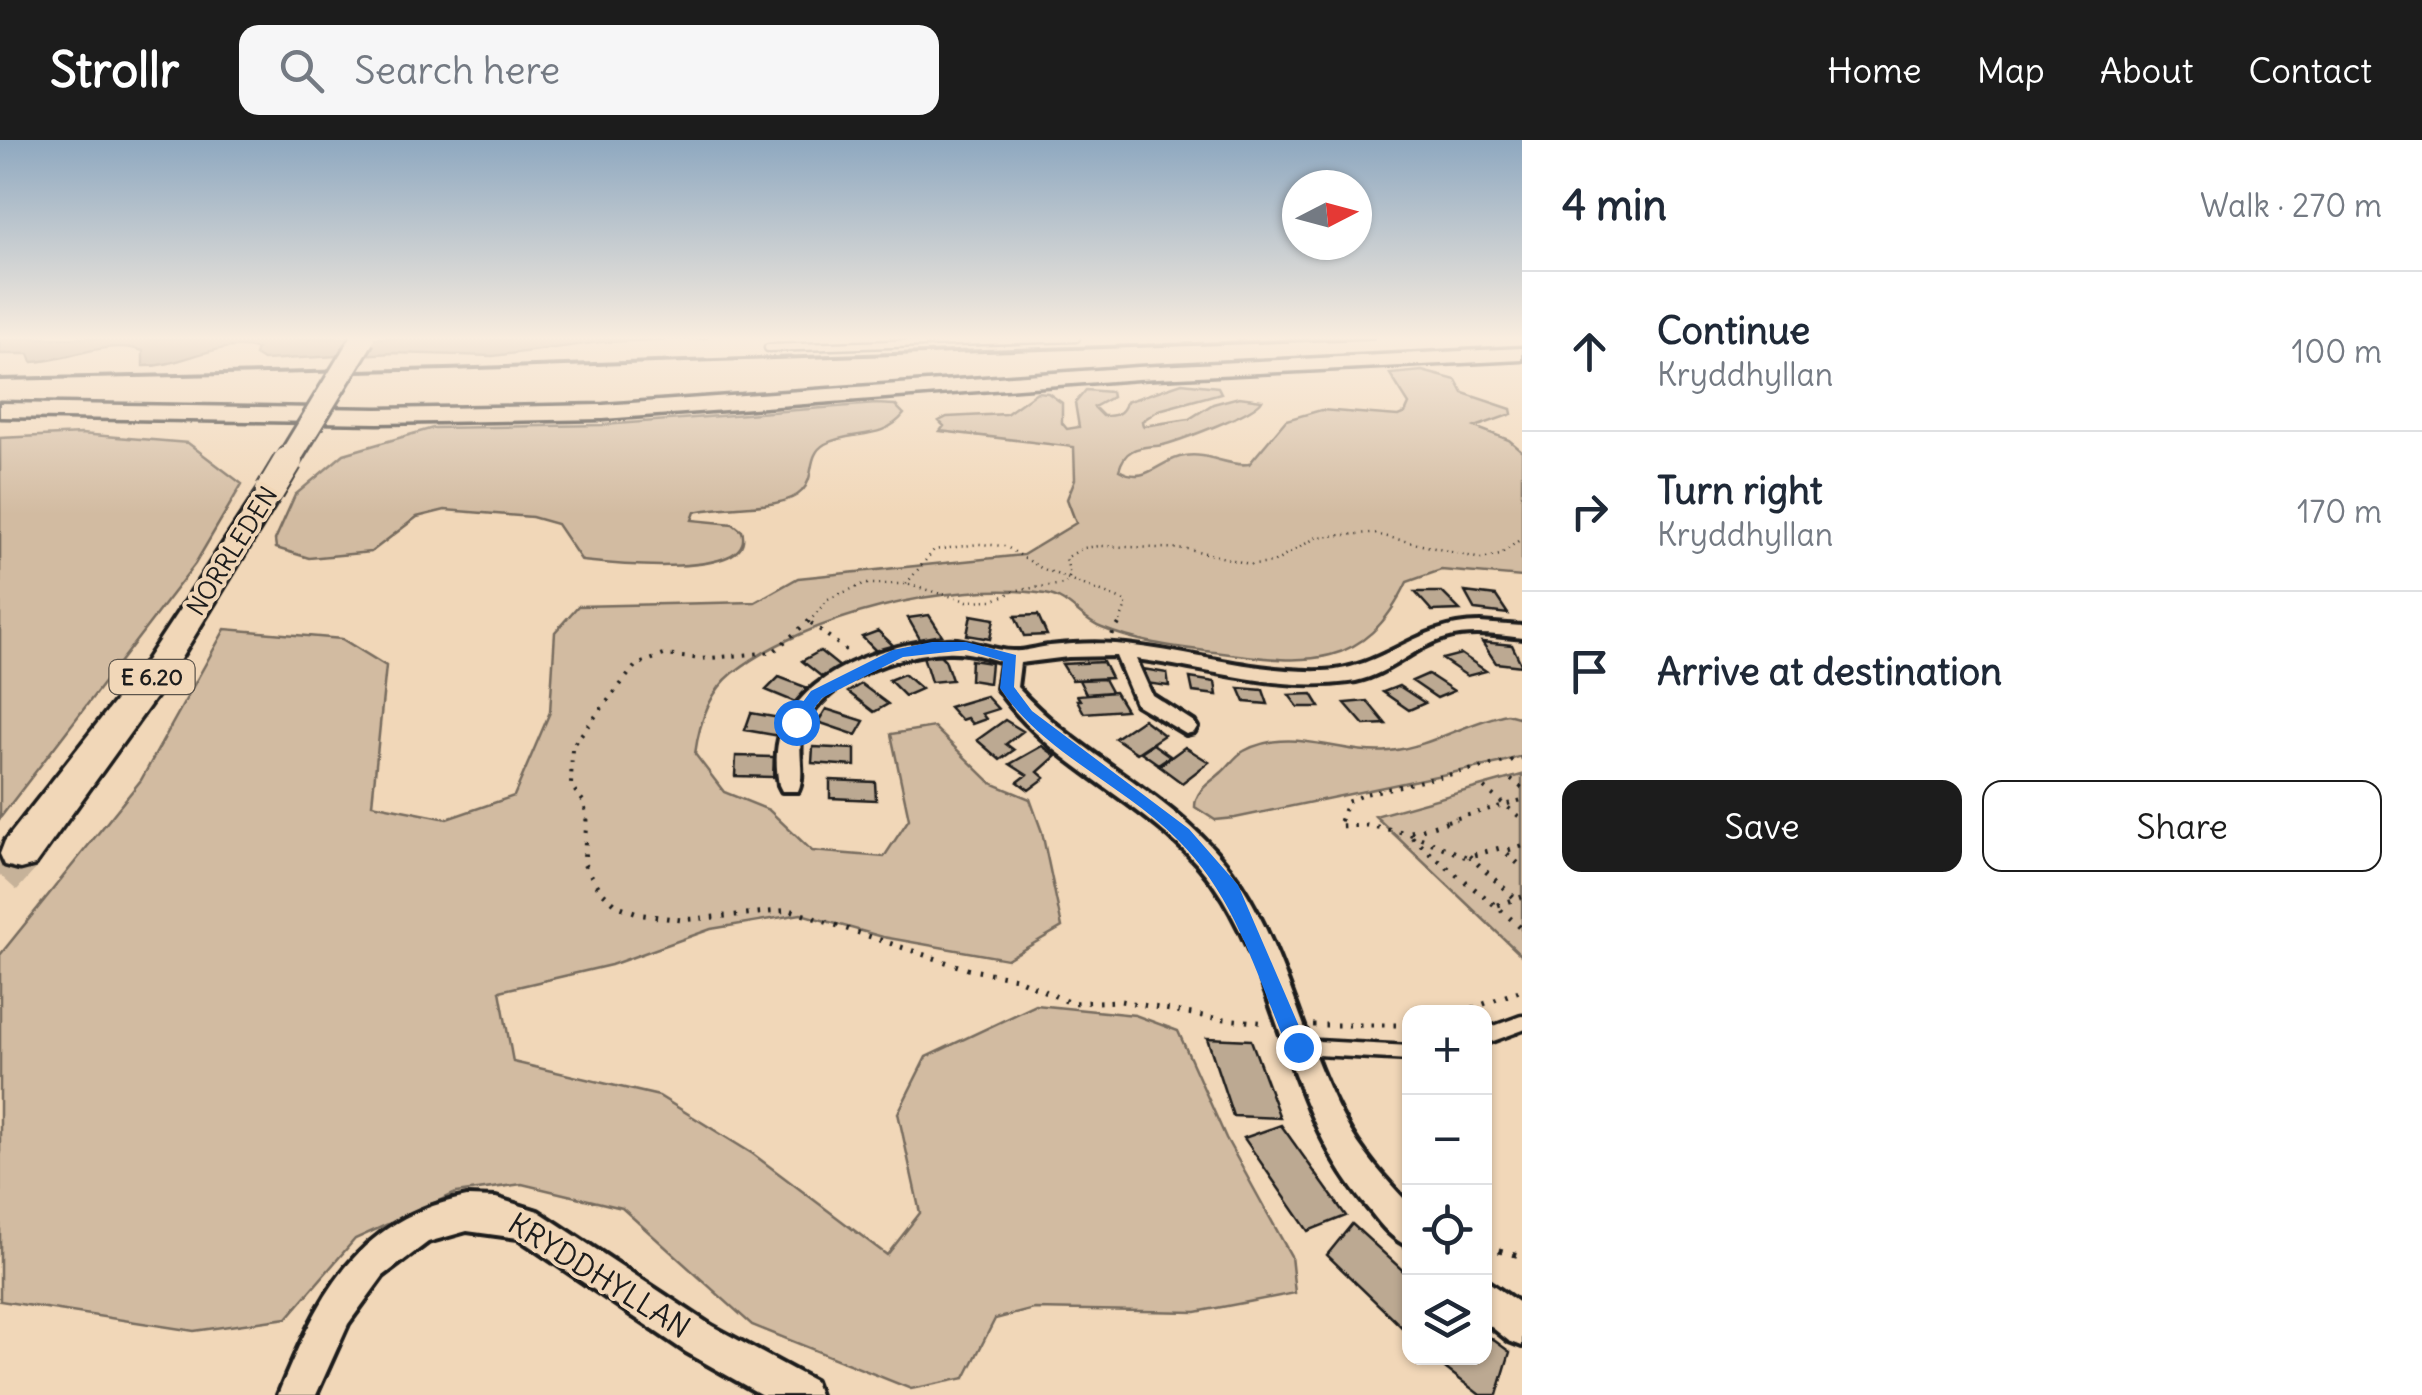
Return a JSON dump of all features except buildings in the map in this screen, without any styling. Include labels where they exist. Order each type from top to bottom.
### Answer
[{"type":"highway","name":"NORRLEDEN","points":[[20,852],[152,676],[327,397]]},
{"type":"highway","points":[[0,406],[380,408],[598,404],[703,397]]},
{"type":"street","points":[[790,786],[786,754],[796,722],[816,694],[898,654],[966,646],[1011,658],[1060,650],[1122,650],[1254,674],[1310,679],[1354,676],[1435,634],[1475,629],[1522,632]]},
{"type":"street","points":[[1122,650],[1143,698],[1186,727]]},
{"type":"street","points":[[1011,658],[1007,688],[1026,715],[1168,822],[1208,859],[1232,890],[1332,1131],[1374,1191],[1402,1221]]},
{"type":"street","name":"KRYDDHYLLAN","points":[[296,1395],[334,1312],[395,1240],[448,1215],[470,1212],[498,1212],[526,1223],[699,1339],[800,1395]]},
{"type":"street","points":[[1492,1304],[1522,1328]]},
{"type":"lane","points":[[1492,1034],[1522,1022]]},
{"type":"lane","points":[[1293,1036],[1402,1053]]},
{"type":"path","points":[[1402,1025],[1293,1036],[1120,1001],[1070,1003],[1016,978],[967,968],[790,910],[682,920],[643,915],[618,906],[600,891],[584,864],[587,816],[584,802],[570,786],[572,746],[636,665],[664,655],[701,659],[773,652],[809,622],[828,598],[864,584],[906,584],[967,602],[1065,584],[1066,558],[1083,548],[1100,546],[1189,550],[1252,565],[1273,563],[1317,537],[1333,534],[1396,536],[1481,559],[1500,556],[1522,538]]},
{"type":"path","points":[[906,584],[934,550],[979,544],[1005,546],[1041,568],[1127,602],[1127,611],[1111,638],[1122,650]]},
{"type":"path","points":[[809,622],[866,667]]},
{"type":"path","points":[[1519,898],[1470,856],[1408,833],[1338,826],[1342,808],[1365,794],[1522,758]]},
{"type":"path","points":[[1512,780],[1522,788]]},
{"type":"path","points":[[1484,788],[1522,819]]},
{"type":"path","points":[[1408,833],[1522,800]]},
{"type":"path","points":[[1408,833],[1456,879],[1479,889],[1522,929]]},
{"type":"path","points":[[1504,851],[1522,846]]},
{"type":"path","points":[[1470,856],[1500,848],[1522,867]]},
{"type":"path","points":[[1497,905],[1519,898]]},
{"type":"path","points":[[1481,1005],[1522,990]]},
{"type":"path","points":[[1492,1250],[1516,1258],[1522,1256]]},
{"type":"shaded area","points":[[1031,397],[1053,397],[1062,403],[1062,423],[1067,429],[1079,427],[1075,403],[1080,397],[1112,397],[1094,407],[1107,416],[1120,412],[1126,402],[1142,397],[1208,397],[1159,410],[1142,421],[1143,426],[1189,419],[1213,404],[1239,397],[1262,400],[1247,412],[1201,432],[1132,451],[1119,470],[1137,475],[1185,456],[1249,464],[1286,420],[1321,410],[1398,416],[1405,413],[1409,404],[1404,397],[1474,397],[1511,409],[1512,414],[1475,427],[1509,440],[1522,451],[1522,577],[1441,570],[1407,582],[1390,612],[1371,634],[1350,648],[1302,659],[1214,652],[1130,637],[1094,624],[1062,600],[1045,594],[968,592],[926,597],[882,606],[799,634],[733,673],[711,699],[695,754],[724,792],[769,810],[812,851],[884,857],[909,819],[891,734],[934,727],[991,783],[1030,799],[1042,832],[1062,927],[1007,959],[883,937],[801,914],[711,929],[611,965],[500,991],[513,1062],[659,1096],[753,1154],[887,1255],[920,1213],[898,1113],[926,1057],[1036,1005],[1135,1015],[1178,1031],[1226,1138],[1291,1256],[1295,1293],[1196,1312],[1034,1309],[995,1319],[965,1378],[911,1389],[752,1325],[622,1208],[522,1184],[456,1193],[355,1239],[287,1318],[194,1331],[0,1301],[0,955],[141,780],[225,629],[342,639],[386,666],[372,804],[447,819],[514,796],[550,712],[555,632],[578,606],[755,602],[798,578],[1023,555],[1076,523],[1067,499],[1075,479],[1074,447],[940,431],[944,426],[939,421],[947,417],[1006,414]]},
{"type":"shaded area","points":[[895,405],[904,414],[877,432],[825,444],[815,454],[806,485],[793,497],[782,502],[695,512],[692,520],[733,524],[742,531],[741,546],[728,557],[706,563],[649,566],[582,561],[557,524],[532,517],[445,510],[417,517],[371,552],[309,558],[276,548],[275,540],[295,495],[344,454],[433,428],[603,425]]},
{"type":"shaded area","points":[[81,434],[188,443],[242,484],[195,564],[0,818],[0,438]]},
{"type":"shaded area","points":[[1507,714],[1522,718],[1522,756],[1499,763],[1235,818],[1215,820],[1195,807],[1204,787],[1241,753],[1262,744],[1298,741],[1389,751],[1419,745]]},
{"type":"shaded area","points":[[1522,775],[1522,956],[1375,816]]},
{"type":"tunnel","points":[[0,875],[20,853]]},
{"type":"route","points":[[796,722],[816,694],[898,654],[966,646],[1011,658],[1007,688],[1026,715],[1183,834],[1232,890],[1298,1047]]}]
